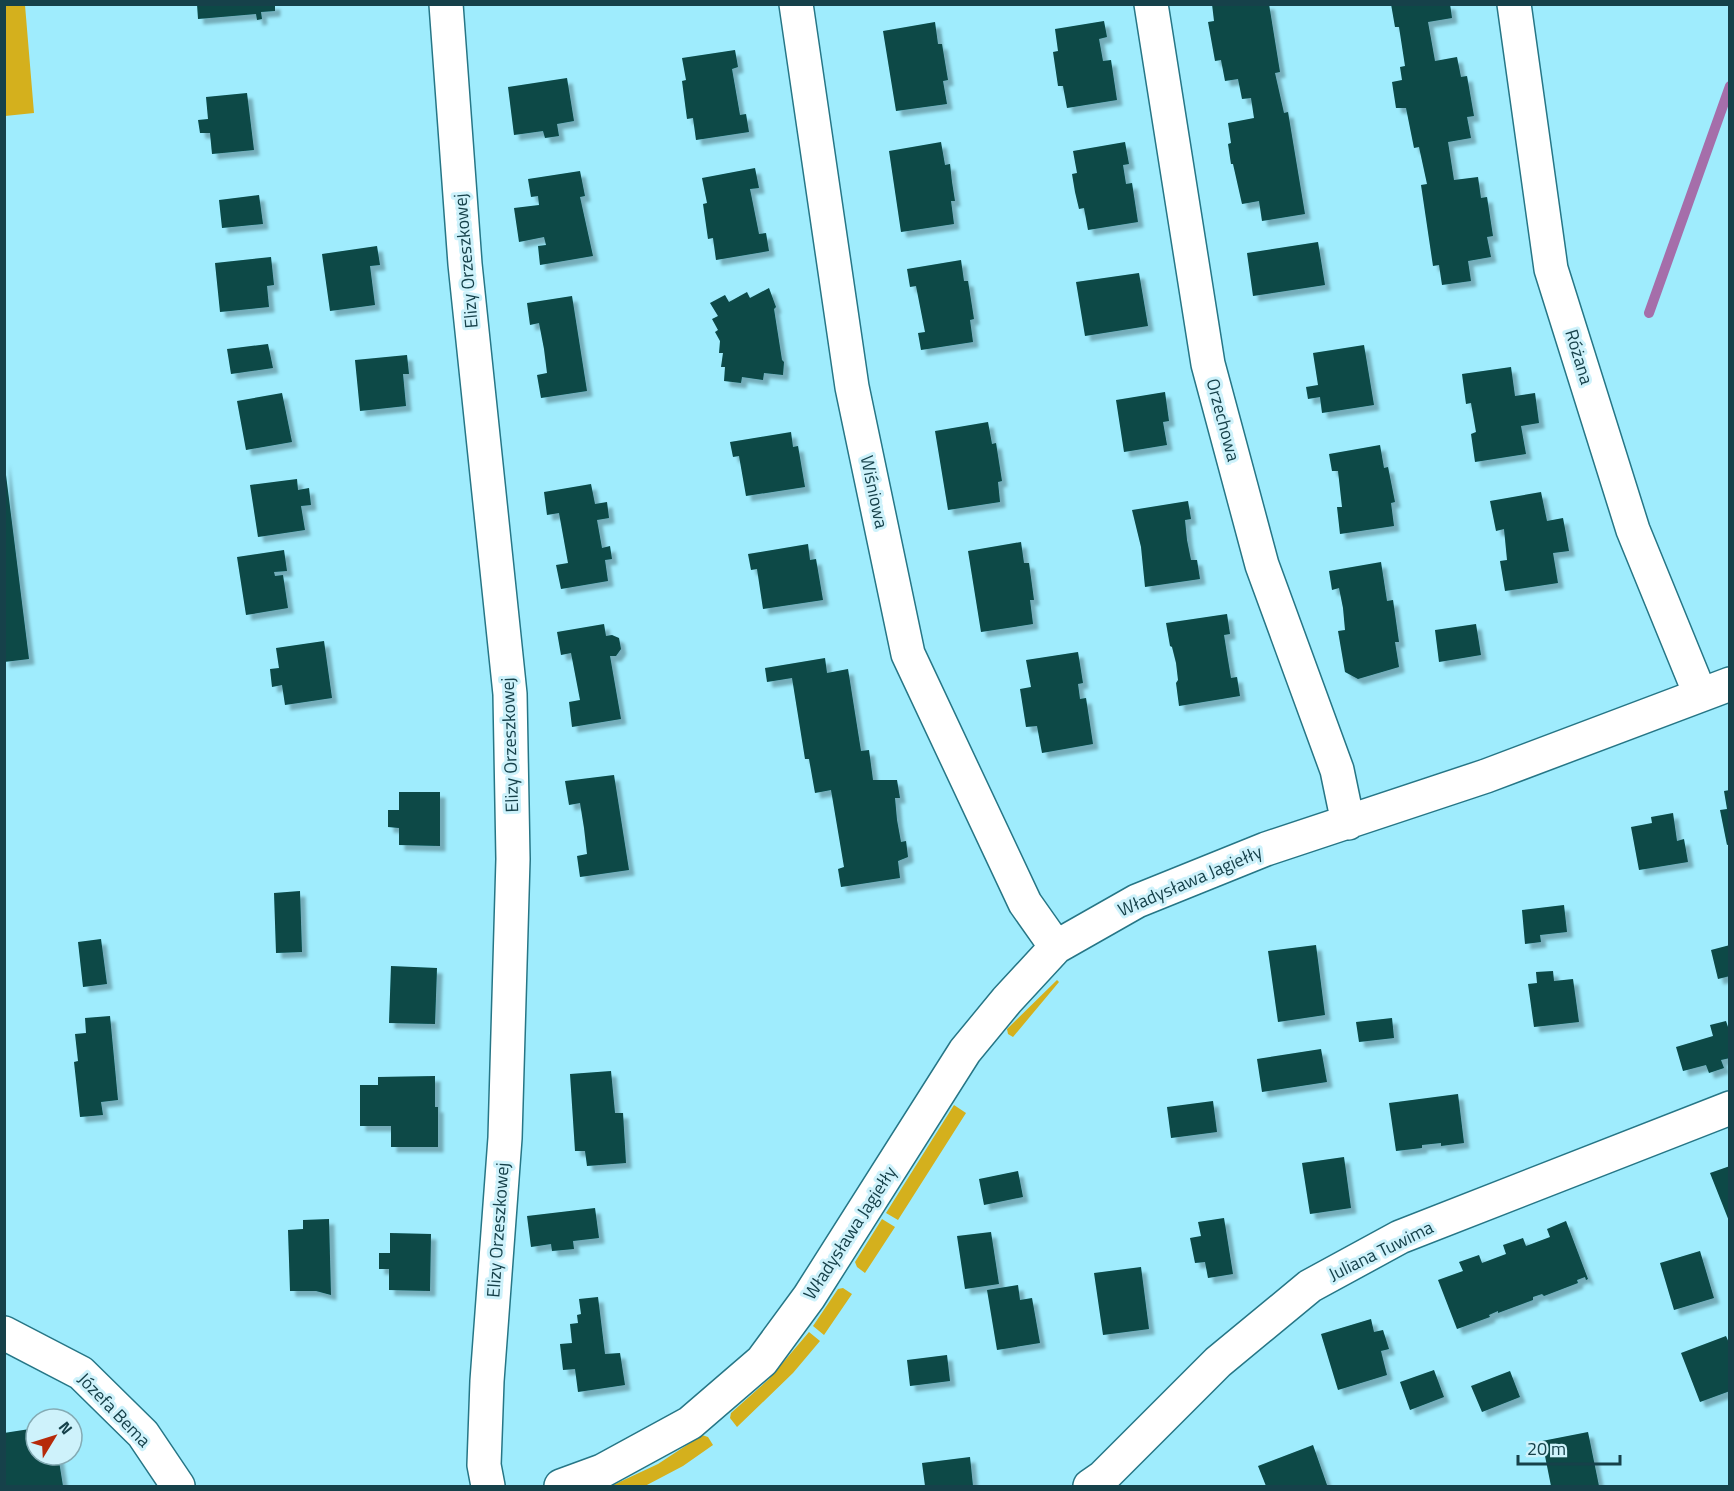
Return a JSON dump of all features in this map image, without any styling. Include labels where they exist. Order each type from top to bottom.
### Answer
[{"type":"street","name":"Elizy Orzeszkowej","points":[[446,4],[465,264],[510,694],[513,859],[506,1138],[487,1381],[484,1465],[488,1486]]},
{"type":"street","name":"Wiśniowa","points":[[796,4],[852,387],[908,654],[1025,903],[1056,946]]},
{"type":"street","name":"Orzechowa","points":[[1151,4],[1208,364],[1262,565],[1336,770],[1348,823]]},
{"type":"street","name":"Różana","points":[[1514,4],[1551,269],[1633,530],[1715,689]]},
{"type":"street","name":"Władysława Jagiełły","points":[[561,1486],[602,1471],[690,1422],[762,1361],[809,1297],[966,1051],[1007,1000],[1056,946],[1137,901],[1266,849],[1486,776],[1715,689]]},
{"type":"street","name":"Juliana Tuwima","points":[[1090,1486],[1103,1477],[1218,1362],[1310,1286],[1400,1237],[1730,1108]]},
{"type":"street","name":"Józefa Bema","points":[[4,1333],[81,1373],[143,1434],[178,1486]]},
{"type":"shaded area","points":[[5,4],[25,5],[34,113],[5,116]]},
{"type":"shaded area","points":[[1057,980],[1059,982],[1013,1037],[1008,1034],[1007,1029]]},
{"type":"shaded area","points":[[954,1105],[966,1113],[898,1220],[886,1213]]},
{"type":"shaded area","points":[[882,1219],[895,1227],[865,1273],[857,1267],[855,1262]]},
{"type":"shaded area","points":[[843,1288],[852,1294],[824,1335],[813,1326],[838,1289]]},
{"type":"shaded area","points":[[809,1332],[820,1341],[793,1373],[737,1427],[730,1418],[731,1413],[769,1379]]},
{"type":"shaded area","points":[[702,1435],[708,1437],[713,1445],[683,1466],[645,1486],[611,1486],[658,1464]]},
{"type":"building","points":[[197,4],[275,4],[275,11],[261,12],[262,19],[257,20],[256,14],[198,19]]},
{"type":"building","points":[[1212,4],[1269,4],[1280,72],[1275,73],[1284,113],[1288,112],[1305,214],[1262,221],[1259,201],[1242,204],[1233,164],[1231,164],[1228,123],[1254,118],[1251,98],[1242,99],[1238,79],[1225,81],[1221,60],[1215,61],[1208,22],[1214,21]]},
{"type":"building","points":[[1391,4],[1450,4],[1452,18],[1428,22],[1435,61],[1457,57],[1461,77],[1467,76],[1474,116],[1467,117],[1471,138],[1448,142],[1454,180],[1478,177],[1481,198],[1487,197],[1493,236],[1487,237],[1491,257],[1468,261],[1471,281],[1442,285],[1439,265],[1433,266],[1421,185],[1427,184],[1419,147],[1414,148],[1406,108],[1396,108],[1392,82],[1402,80],[1400,67],[1405,66],[1399,27],[1395,27]]},
{"type":"building","points":[[1104,21],[1107,37],[1099,39],[1103,61],[1111,60],[1117,100],[1067,108],[1063,86],[1058,86],[1053,52],[1058,51],[1055,29]]},
{"type":"building","points":[[935,22],[938,44],[942,44],[948,80],[943,81],[947,104],[896,111],[883,31]]},
{"type":"building","points":[[735,50],[738,67],[732,69],[740,115],[746,114],[749,132],[696,140],[693,118],[687,119],[682,81],[686,80],[682,58]]},
{"type":"building","points":[[567,78],[574,121],[557,124],[559,136],[545,138],[543,131],[514,135],[508,87]]},
{"type":"building","points":[[247,93],[254,150],[212,154],[210,133],[200,133],[198,120],[208,119],[206,97]]},
{"type":"building","points":[[941,142],[945,165],[950,164],[955,201],[951,201],[954,224],[901,232],[889,151]]},
{"type":"building","points":[[1125,142],[1129,164],[1123,165],[1126,184],[1132,183],[1138,222],[1088,230],[1084,208],[1079,209],[1075,192],[1072,174],[1077,173],[1073,151]]},
{"type":"building","points":[[755,168],[759,188],[750,189],[759,234],[766,233],[769,251],[716,260],[713,238],[708,239],[703,204],[707,203],[702,178]]},
{"type":"building","points":[[580,171],[585,196],[580,197],[593,256],[540,265],[538,246],[546,245],[544,237],[519,242],[514,208],[539,205],[538,196],[531,197],[528,179]]},
{"type":"building","points":[[259,195],[263,224],[222,228],[219,200]]},
{"type":"building","points":[[1318,242],[1325,285],[1253,296],[1247,253]]},
{"type":"building","points":[[377,246],[380,265],[370,266],[375,305],[330,311],[322,254]]},
{"type":"building","points":[[271,257],[274,285],[267,286],[269,307],[220,312],[215,263]]},
{"type":"building","points":[[961,260],[964,281],[968,281],[974,319],[970,320],[973,342],[921,350],[918,333],[925,332],[916,286],[910,287],[907,269]]},
{"type":"building","points":[[1139,273],[1148,326],[1085,336],[1076,282]]},
{"type":"building","points":[[769,288],[776,307],[774,309],[784,362],[783,375],[764,373],[763,380],[742,377],[741,383],[724,381],[725,367],[721,367],[723,353],[719,353],[720,341],[715,332],[718,330],[712,319],[718,316],[710,303],[725,295],[729,302],[747,292],[750,298]]},
{"type":"building","points":[[572,296],[587,391],[541,398],[537,375],[547,373],[544,349],[539,323],[530,325],[527,303]]},
{"type":"building","points":[[268,344],[273,368],[231,374],[227,349]]},
{"type":"building","points":[[1364,345],[1374,405],[1322,413],[1320,397],[1308,399],[1306,387],[1318,385],[1313,353]]},
{"type":"building","points":[[407,355],[409,374],[403,374],[406,406],[360,411],[355,360]]},
{"type":"building","points":[[1511,367],[1515,396],[1535,393],[1539,423],[1521,426],[1526,454],[1475,462],[1471,434],[1476,432],[1471,403],[1466,404],[1462,374]]},
{"type":"building","points":[[1165,392],[1169,421],[1163,422],[1167,445],[1124,452],[1116,400]]},
{"type":"building","points":[[282,393],[292,442],[246,450],[237,401]]},
{"type":"building","points":[[988,422],[992,444],[996,443],[1002,481],[998,482],[1000,502],[948,510],[935,431]]},
{"type":"building","points":[[791,432],[793,447],[798,446],[805,487],[746,496],[739,456],[733,457],[730,442]]},
{"type":"building","points":[[1380,445],[1384,468],[1388,467],[1395,502],[1391,503],[1394,526],[1340,534],[1337,507],[1342,507],[1338,471],[1332,471],[1329,454]]},
{"type":"building","points":[[4,459],[29,659],[4,662]]},
{"type":"building","points":[[297,479],[298,490],[309,488],[311,505],[301,506],[305,530],[258,537],[250,485]]},
{"type":"building","points":[[591,484],[595,504],[607,502],[609,518],[597,520],[602,548],[610,546],[612,559],[605,560],[608,581],[561,589],[556,565],[568,563],[559,513],[547,515],[544,492]]},
{"type":"building","points":[[1541,492],[1547,521],[1563,518],[1566,534],[1569,551],[1553,553],[1558,583],[1505,591],[1500,561],[1507,560],[1504,529],[1496,531],[1490,501]]},
{"type":"building","points":[[1188,501],[1191,519],[1185,520],[1187,540],[1191,560],[1197,560],[1200,579],[1145,587],[1141,547],[1132,510]]},
{"type":"building","points":[[1021,542],[1024,563],[1029,563],[1034,600],[1030,600],[1033,624],[981,632],[968,551]]},
{"type":"building","points":[[808,544],[810,560],[816,559],[823,600],[763,609],[757,569],[751,570],[748,554]]},
{"type":"building","points":[[284,550],[287,571],[274,572],[275,576],[283,575],[288,608],[246,615],[237,557]]},
{"type":"building","points":[[1381,562],[1387,601],[1393,600],[1399,642],[1395,642],[1399,667],[1358,679],[1345,672],[1338,631],[1345,630],[1343,608],[1339,588],[1332,590],[1329,571]]},
{"type":"building","points":[[1227,614],[1230,634],[1224,635],[1227,654],[1231,678],[1237,677],[1240,696],[1179,706],[1176,663],[1166,623]]},
{"type":"building","points":[[604,624],[606,636],[612,635],[619,638],[621,649],[616,656],[610,656],[621,719],[572,727],[569,702],[580,700],[571,653],[561,655],[557,632]]},
{"type":"building","points":[[1476,624],[1481,655],[1439,662],[1435,630]]},
{"type":"building","points":[[324,641],[332,698],[285,705],[282,685],[272,687],[270,669],[279,668],[276,648]]},
{"type":"building","points":[[1078,652],[1083,683],[1078,684],[1080,699],[1086,698],[1093,744],[1042,753],[1037,726],[1026,727],[1020,689],[1031,687],[1026,660]]},
{"type":"building","points":[[825,658],[827,673],[848,669],[861,751],[869,750],[873,780],[897,780],[900,798],[895,798],[897,820],[901,842],[906,841],[908,857],[898,861],[900,878],[841,887],[838,869],[844,867],[831,790],[815,793],[809,759],[805,759],[792,678],[767,682],[765,668]]},
{"type":"building","points":[[614,775],[629,870],[580,877],[577,856],[587,854],[584,828],[580,803],[569,805],[565,781]]},
{"type":"building","points":[[1730,790],[1730,844],[1727,845],[1720,810],[1727,809],[1724,791]]},
{"type":"building","points":[[399,792],[440,792],[440,846],[399,845],[399,828],[388,827],[388,810],[399,810]]},
{"type":"building","points":[[1673,813],[1677,841],[1684,839],[1688,862],[1639,870],[1631,827],[1652,823],[1651,817]]},
{"type":"building","points":[[300,891],[302,952],[276,953],[274,893]]},
{"type":"building","points":[[1564,905],[1567,932],[1540,935],[1541,942],[1525,944],[1522,910]]},
{"type":"building","points":[[101,939],[107,984],[83,987],[78,942]]},
{"type":"building","points":[[1316,945],[1325,1015],[1278,1022],[1268,951]]},
{"type":"building","points":[[1730,945],[1730,976],[1718,979],[1711,950]]},
{"type":"building","points":[[391,966],[437,968],[435,1024],[389,1023]]},
{"type":"building","points":[[1553,971],[1554,981],[1573,979],[1579,1022],[1534,1027],[1528,984],[1537,983],[1536,972]]},
{"type":"building","points":[[110,1016],[118,1100],[101,1102],[103,1115],[80,1117],[74,1062],[78,1061],[75,1034],[86,1033],[85,1018]]},
{"type":"building","points":[[1392,1018],[1394,1038],[1359,1042],[1356,1022]]},
{"type":"building","points":[[1726,1021],[1730,1033],[1730,1058],[1721,1060],[1724,1068],[1709,1073],[1706,1065],[1683,1071],[1676,1047],[1713,1036],[1710,1025]]},
{"type":"building","points":[[1321,1049],[1327,1082],[1262,1092],[1257,1059]]},
{"type":"building","points":[[611,1071],[615,1113],[623,1113],[626,1163],[587,1166],[585,1151],[575,1151],[570,1074]]},
{"type":"building","points":[[435,1076],[438,1147],[391,1147],[391,1126],[360,1126],[360,1085],[378,1085],[378,1077]]},
{"type":"building","points":[[1458,1094],[1464,1143],[1441,1146],[1441,1143],[1422,1145],[1422,1148],[1396,1151],[1389,1103]]},
{"type":"building","points":[[1213,1101],[1217,1132],[1171,1138],[1167,1107]]},
{"type":"building","points":[[1344,1157],[1351,1208],[1310,1214],[1302,1163]]},
{"type":"building","points":[[1730,1166],[1730,1221],[1729,1221],[1710,1173]]},
{"type":"building","points":[[1018,1171],[1023,1197],[984,1205],[979,1179]]},
{"type":"building","points":[[595,1208],[599,1238],[573,1241],[574,1249],[552,1251],[551,1244],[531,1247],[527,1216]]},
{"type":"building","points":[[1224,1218],[1233,1274],[1208,1278],[1205,1262],[1195,1263],[1190,1238],[1201,1236],[1198,1222]]},
{"type":"building","points":[[329,1219],[331,1295],[316,1291],[290,1291],[288,1230],[303,1229],[303,1220]]},
{"type":"building","points":[[1566,1221],[1588,1279],[1586,1280],[1585,1277],[1577,1280],[1578,1283],[1544,1296],[1542,1294],[1533,1297],[1533,1300],[1498,1313],[1498,1311],[1489,1315],[1490,1317],[1457,1329],[1438,1280],[1463,1271],[1459,1262],[1479,1255],[1482,1263],[1506,1254],[1503,1245],[1523,1238],[1526,1246],[1550,1237],[1547,1229]]},
{"type":"building","points":[[991,1232],[999,1284],[965,1289],[957,1236]]},
{"type":"building","points":[[390,1233],[431,1234],[430,1291],[389,1290],[389,1269],[379,1269],[379,1253],[390,1253]]},
{"type":"building","points":[[1700,1251],[1714,1298],[1674,1310],[1660,1263]]},
{"type":"building","points":[[1141,1267],[1149,1329],[1103,1335],[1094,1273]]},
{"type":"building","points":[[1018,1285],[1020,1300],[1032,1298],[1040,1343],[997,1350],[987,1290]]},
{"type":"building","points":[[598,1297],[605,1354],[620,1353],[625,1385],[578,1392],[575,1369],[563,1370],[560,1344],[572,1343],[570,1324],[578,1323],[577,1315],[581,1314],[579,1299]]},
{"type":"building","points":[[1371,1319],[1374,1332],[1383,1330],[1389,1349],[1381,1351],[1387,1375],[1338,1390],[1321,1334]]},
{"type":"building","points":[[1726,1336],[1730,1345],[1730,1391],[1700,1402],[1681,1353]]},
{"type":"building","points":[[947,1355],[950,1381],[910,1386],[907,1360]]},
{"type":"building","points":[[1434,1370],[1444,1397],[1410,1410],[1400,1382]]},
{"type":"building","points":[[1510,1371],[1520,1397],[1482,1412],[1471,1386]]},
{"type":"building","points":[[24,1430],[24,1467],[60,1467],[63,1486],[4,1486],[4,1433]]},
{"type":"building","points":[[1588,1432],[1599,1486],[1551,1486],[1542,1441]]},
{"type":"building","points":[[1313,1445],[1327,1485],[1266,1486],[1258,1466]]},
{"type":"building","points":[[970,1457],[973,1486],[925,1486],[922,1463]]},
{"type":"waterway","points":[[1649,313],[1730,86]]}]
